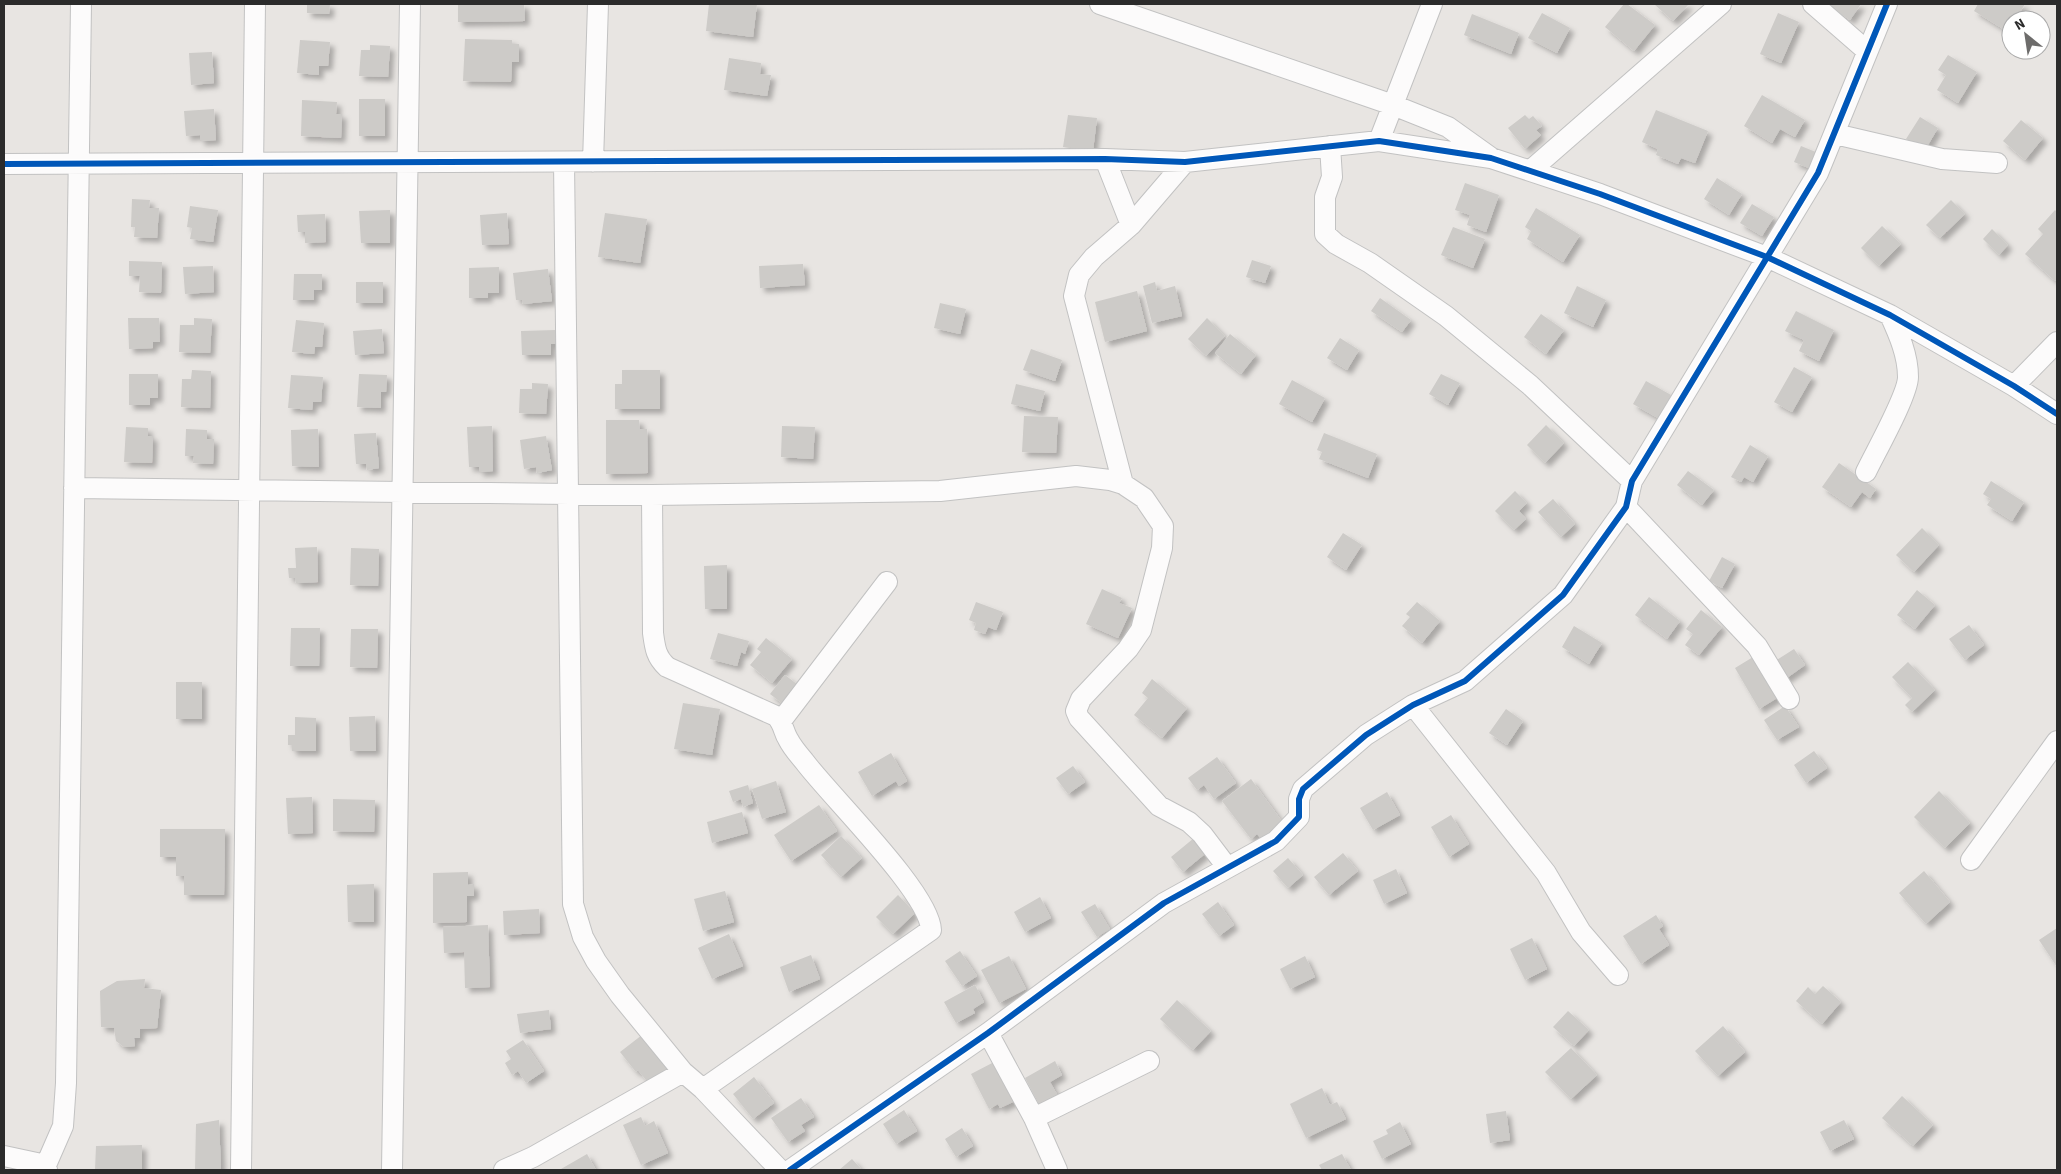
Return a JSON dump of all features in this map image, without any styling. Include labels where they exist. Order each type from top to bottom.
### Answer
[{"type":"street","points":[[4,1156],[47,1168],[63,1126],[66,1082],[81,4]]},
{"type":"street","points":[[241,1170],[255,4]]},
{"type":"street","points":[[392,1170],[410,4]]},
{"type":"street","points":[[593,162],[598,4]]},
{"type":"street","points":[[1100,4],[1393,105],[1448,126],[1491,158]]},
{"type":"street","points":[[1379,141],[1432,4]]},
{"type":"street","points":[[1531,170],[1721,4]]},
{"type":"street","points":[[1813,4],[1867,51]]},
{"type":"street","points":[[790,1170],[988,1033],[1164,903],[1276,841],[1299,817],[1299,799],[1303,789],[1366,735],[1413,705],[1465,681],[1563,595],[1626,507],[1632,480],[1818,173],[1887,4]]},
{"type":"street","points":[[1835,134],[1942,159],[1996,163]]},
{"type":"street","points":[[4,164],[1105,159],[1185,162],[1379,141],[1491,158],[1531,170],[1767,257],[1890,315],[2014,386],[2057,414]]},
{"type":"street","points":[[1330,146],[1332,177],[1325,197],[1325,234],[1336,244],[1370,263],[1446,316],[1530,385],[1632,480]]},
{"type":"street","points":[[1105,159],[1131,225]]},
{"type":"street","points":[[564,162],[573,904],[583,937],[596,961],[620,995],[683,1072],[703,1089],[780,1170]]},
{"type":"street","points":[[1123,484],[1074,296],[1080,275],[1094,257],[1131,225],[1185,162]]},
{"type":"street","points":[[1866,472],[1892,422],[1908,379],[1903,342],[1890,315]]},
{"type":"street","points":[[2014,386],[2057,342]]},
{"type":"street","points":[[74,488],[652,495],[940,491],[1076,476],[1110,480],[1123,484],[1144,498],[1163,526],[1162,548],[1140,630],[1128,649],[1081,699],[1076,711],[1079,718],[1159,806],[1189,822],[1202,834],[1227,867]]},
{"type":"street","points":[[652,495],[653,633],[655,651],[659,660],[667,667],[776,716],[781,721],[787,738],[816,778],[903,875],[931,921],[931,930],[703,1089]]},
{"type":"street","points":[[1626,507],[1756,646],[1789,699]]},
{"type":"street","points":[[781,721],[888,582]]},
{"type":"street","points":[[1413,705],[1546,873],[1581,932],[1618,975]]},
{"type":"street","points":[[1971,860],[2057,741]]},
{"type":"street","points":[[988,1033],[1034,1118],[1057,1170]]},
{"type":"street","points":[[1034,1118],[1149,1061]]},
{"type":"street","points":[[504,1170],[537,1164],[683,1072]]},
{"type":"building","points":[[307,4],[330,4],[329,14],[307,13]]},
{"type":"building","points":[[458,4],[524,4],[525,21],[458,22]]},
{"type":"building","points":[[709,4],[757,4],[753,37],[706,31]]},
{"type":"building","points":[[1624,4],[1627,4],[1655,25],[1634,51],[1605,27]]},
{"type":"building","points":[[1654,4],[1689,4],[1673,21]]},
{"type":"building","points":[[1826,4],[1861,4],[1850,20]]},
{"type":"building","points":[[1978,4],[2025,4],[2021,10],[2001,10],[2001,28],[1974,11]]},
{"type":"building","points":[[1542,13],[1570,28],[1557,53],[1528,38]]},
{"type":"building","points":[[1778,13],[1799,22],[1781,63],[1760,54]]},
{"type":"building","points":[[1472,14],[1519,33],[1511,54],[1464,35]]},
{"type":"building","points":[[465,39],[512,40],[512,44],[519,44],[519,62],[512,62],[511,82],[463,81]]},
{"type":"building","points":[[300,40],[330,42],[328,66],[319,66],[319,75],[297,73]]},
{"type":"building","points":[[370,45],[390,46],[388,77],[359,76],[361,50],[370,50]]},
{"type":"building","points":[[212,52],[214,83],[191,85],[189,53]]},
{"type":"building","points":[[1948,55],[1977,72],[1958,103],[1937,90],[1946,75],[1938,70]]},
{"type":"building","points":[[729,58],[761,63],[760,74],[771,75],[767,96],[724,90]]},
{"type":"building","points":[[1762,95],[1805,120],[1795,137],[1780,129],[1772,143],[1744,126]]},
{"type":"building","points":[[359,99],[385,99],[385,136],[359,136]]},
{"type":"building","points":[[302,100],[337,102],[336,114],[342,114],[341,138],[301,136]]},
{"type":"building","points":[[214,109],[216,140],[200,141],[200,135],[186,136],[184,111]]},
{"type":"building","points":[[1656,110],[1708,131],[1695,163],[1681,158],[1678,164],[1656,155],[1658,149],[1642,142]]},
{"type":"building","points":[[1068,115],[1097,118],[1093,151],[1063,147]]},
{"type":"building","points":[[1525,115],[1529,119],[1533,116],[1542,126],[1536,130],[1541,135],[1525,149],[1508,128]]},
{"type":"building","points":[[1920,117],[1938,128],[1925,150],[1906,139]]},
{"type":"building","points":[[2021,120],[2043,138],[2025,160],[2003,141]]},
{"type":"building","points":[[1801,146],[1823,155],[1816,171],[1794,162]]},
{"type":"building","points":[[1717,178],[1742,194],[1729,215],[1704,199]]},
{"type":"building","points":[[1465,183],[1499,195],[1486,232],[1467,225],[1470,215],[1455,210]]},
{"type":"building","points":[[132,199],[150,200],[149,208],[159,208],[157,238],[134,237],[135,227],[131,227]]},
{"type":"building","points":[[1951,200],[1965,214],[1940,238],[1926,225]]},
{"type":"building","points":[[1752,204],[1774,217],[1762,236],[1740,223]]},
{"type":"building","points":[[190,206],[218,210],[213,242],[190,239],[192,228],[187,227]]},
{"type":"building","points":[[1536,208],[1580,235],[1563,262],[1527,239],[1531,231],[1525,227]]},
{"type":"building","points":[[390,210],[390,243],[361,243],[359,211]]},
{"type":"building","points":[[2055,210],[2057,212],[2057,278],[2055,281],[2025,254],[2043,234],[2038,229]]},
{"type":"building","points":[[507,213],[509,244],[482,245],[480,215]]},
{"type":"building","points":[[605,213],[647,219],[640,263],[598,257]]},
{"type":"building","points":[[325,214],[326,242],[305,243],[305,232],[298,232],[297,215]]},
{"type":"building","points":[[1882,226],[1901,244],[1879,266],[1861,248]]},
{"type":"building","points":[[1453,227],[1485,239],[1473,268],[1441,255]]},
{"type":"building","points":[[1992,229],[2008,245],[1999,255],[1983,239]]},
{"type":"building","points":[[1252,260],[1271,266],[1265,283],[1246,277]]},
{"type":"building","points":[[129,261],[162,262],[161,293],[139,292],[140,276],[129,276]]},
{"type":"building","points":[[803,264],[805,285],[760,288],[759,266]]},
{"type":"building","points":[[213,266],[214,292],[185,294],[183,267]]},
{"type":"building","points":[[499,267],[499,293],[488,293],[488,298],[469,298],[469,268]]},
{"type":"building","points":[[548,269],[552,301],[523,304],[522,300],[516,300],[513,273]]},
{"type":"building","points":[[294,274],[322,274],[322,290],[314,290],[314,300],[293,300]]},
{"type":"building","points":[[356,282],[383,282],[383,303],[356,303]]},
{"type":"building","points":[[1155,282],[1157,291],[1175,286],[1182,316],[1152,323],[1143,286]]},
{"type":"building","points":[[1577,286],[1606,300],[1593,327],[1564,313]]},
{"type":"building","points":[[1137,291],[1147,331],[1105,342],[1095,302]]},
{"type":"building","points":[[1380,298],[1411,320],[1402,332],[1371,311]]},
{"type":"building","points":[[940,303],[966,309],[960,334],[934,328]]},
{"type":"building","points":[[1796,311],[1834,330],[1819,361],[1799,351],[1804,340],[1785,331]]},
{"type":"building","points":[[1541,314],[1564,330],[1546,354],[1524,337]]},
{"type":"building","points":[[128,318],[159,318],[160,342],[153,342],[153,348],[129,349]]},
{"type":"building","points":[[194,318],[212,319],[210,353],[179,352],[180,325],[194,325]]},
{"type":"building","points":[[1207,318],[1225,336],[1206,356],[1188,339]]},
{"type":"building","points":[[296,320],[324,323],[322,347],[315,347],[314,354],[292,352]]},
{"type":"building","points":[[382,329],[384,353],[355,355],[353,331]]},
{"type":"building","points":[[556,330],[556,344],[551,344],[551,355],[522,355],[521,331]]},
{"type":"building","points":[[1230,334],[1256,355],[1241,374],[1215,353]]},
{"type":"building","points":[[1340,338],[1359,350],[1347,370],[1327,358]]},
{"type":"building","points":[[1031,349],[1062,360],[1055,381],[1023,370]]},
{"type":"building","points":[[1794,367],[1812,377],[1792,412],[1774,402]]},
{"type":"building","points":[[192,370],[211,371],[210,408],[181,407],[182,379],[191,379]]},
{"type":"building","points":[[622,370],[660,370],[660,409],[615,409],[615,384],[622,384]]},
{"type":"building","points":[[129,374],[158,374],[158,398],[150,398],[150,405],[129,405]]},
{"type":"building","points":[[359,374],[387,375],[386,392],[381,392],[381,408],[357,407]]},
{"type":"building","points":[[1441,374],[1460,383],[1448,405],[1429,394]]},
{"type":"building","points":[[291,375],[323,377],[321,402],[313,402],[312,410],[288,408]]},
{"type":"building","points":[[1292,380],[1325,398],[1312,422],[1279,404]]},
{"type":"building","points":[[1646,381],[1671,395],[1658,418],[1633,404]]},
{"type":"building","points":[[532,383],[548,384],[546,414],[519,413],[520,389],[532,389]]},
{"type":"building","points":[[1016,384],[1045,391],[1040,411],[1011,404]]},
{"type":"building","points":[[1024,416],[1058,417],[1056,453],[1022,452]]},
{"type":"building","points":[[606,420],[639,420],[640,429],[647,429],[648,473],[606,474]]},
{"type":"building","points":[[1546,425],[1564,443],[1545,463],[1527,445]]},
{"type":"building","points":[[492,426],[493,471],[479,472],[479,467],[469,467],[467,427]]},
{"type":"building","points":[[782,426],[815,427],[813,459],[781,457]]},
{"type":"building","points":[[126,427],[148,428],[148,436],[153,436],[152,463],[124,462]]},
{"type":"building","points":[[186,429],[207,430],[207,439],[214,439],[213,464],[193,463],[194,456],[185,456]]},
{"type":"building","points":[[318,429],[319,467],[292,466],[291,430]]},
{"type":"building","points":[[376,433],[379,468],[367,470],[366,464],[356,464],[354,434]]},
{"type":"building","points":[[1324,433],[1377,454],[1368,478],[1319,459],[1322,452],[1317,450]]},
{"type":"building","points":[[546,436],[552,470],[537,473],[536,467],[524,469],[520,440]]},
{"type":"building","points":[[1750,445],[1768,456],[1753,482],[1744,477],[1741,482],[1731,477]]},
{"type":"building","points":[[1839,463],[1876,489],[1870,498],[1862,492],[1851,507],[1822,487]]},
{"type":"building","points":[[1688,471],[1714,490],[1702,505],[1677,485]]},
{"type":"building","points":[[1991,481],[2024,502],[2012,521],[1987,505],[1991,499],[1983,494]]},
{"type":"building","points":[[1515,491],[1527,503],[1519,511],[1526,519],[1514,530],[1495,511]]},
{"type":"building","points":[[1553,499],[1575,524],[1561,537],[1538,512]]},
{"type":"building","points":[[1922,528],[1939,545],[1914,572],[1896,555]]},
{"type":"building","points":[[1343,533],[1362,545],[1346,570],[1327,557]]},
{"type":"building","points":[[317,547],[318,582],[296,583],[295,578],[289,578],[288,568],[296,568],[295,548]]},
{"type":"building","points":[[351,548],[379,549],[378,586],[350,585]]},
{"type":"building","points":[[1722,557],[1735,564],[1722,588],[1709,581]]},
{"type":"building","points":[[727,565],[727,609],[705,609],[704,566]]},
{"type":"building","points":[[1102,589],[1122,598],[1119,603],[1132,608],[1118,638],[1086,624]]},
{"type":"building","points":[[1917,590],[1935,605],[1915,629],[1897,615]]},
{"type":"building","points":[[1649,597],[1680,621],[1667,639],[1635,615]]},
{"type":"building","points":[[976,602],[1003,612],[996,630],[988,627],[985,634],[974,630],[976,623],[969,620]]},
{"type":"building","points":[[1417,602],[1440,621],[1422,643],[1402,626],[1410,617],[1406,614]]},
{"type":"building","points":[[1701,610],[1722,627],[1699,655],[1685,645],[1693,634],[1686,629]]},
{"type":"building","points":[[1969,625],[1984,645],[1965,660],[1949,639]]},
{"type":"building","points":[[1574,626],[1602,643],[1589,664],[1562,647]]},
{"type":"building","points":[[291,628],[320,628],[319,666],[290,666]]},
{"type":"building","points":[[351,629],[378,629],[377,668],[350,667]]},
{"type":"building","points":[[718,633],[749,641],[745,654],[741,652],[737,666],[710,659]]},
{"type":"building","points":[[766,638],[792,659],[772,683],[750,665],[761,652],[757,649]]},
{"type":"building","points":[[1794,649],[1805,665],[1784,680],[1772,663]]},
{"type":"building","points":[[1758,654],[1782,695],[1759,709],[1735,668]]},
{"type":"building","points":[[1908,662],[1935,690],[1912,712],[1905,705],[1912,698],[1892,677]]},
{"type":"building","points":[[785,675],[802,688],[787,707],[770,694]]},
{"type":"building","points":[[1152,679],[1187,708],[1162,738],[1134,715],[1148,698],[1142,693]]},
{"type":"building","points":[[176,682],[202,682],[202,719],[176,719]]},
{"type":"building","points":[[683,703],[720,709],[712,755],[674,749]]},
{"type":"building","points":[[1785,706],[1799,727],[1777,740],[1764,720]]},
{"type":"building","points":[[1506,709],[1523,721],[1507,745],[1489,733]]},
{"type":"building","points":[[375,716],[376,751],[350,751],[349,717]]},
{"type":"building","points":[[295,717],[316,718],[316,751],[292,751],[292,745],[288,745],[288,735],[295,735]]},
{"type":"building","points":[[1814,751],[1827,768],[1806,783],[1794,765]]},
{"type":"building","points":[[891,753],[907,781],[899,786],[896,781],[872,796],[858,772]]},
{"type":"building","points":[[1217,757],[1236,783],[1214,799],[1204,785],[1197,790],[1188,778]]},
{"type":"building","points":[[1073,766],[1085,782],[1068,794],[1056,778]]},
{"type":"building","points":[[1251,779],[1286,827],[1265,843],[1257,834],[1251,839],[1222,801]]},
{"type":"building","points":[[776,781],[786,812],[762,819],[752,789]]},
{"type":"building","points":[[748,785],[753,803],[743,807],[741,799],[733,802],[729,791]]},
{"type":"building","points":[[1939,791],[1970,823],[1945,848],[1914,817]]},
{"type":"building","points":[[1387,792],[1400,815],[1373,830],[1360,808]]},
{"type":"building","points":[[312,797],[313,833],[288,834],[286,798]]},
{"type":"building","points":[[333,799],[375,800],[374,832],[333,831]]},
{"type":"building","points":[[819,805],[837,831],[791,861],[774,835]]},
{"type":"building","points":[[742,812],[748,833],[712,843],[707,822]]},
{"type":"building","points":[[1451,815],[1469,844],[1449,857],[1431,827]]},
{"type":"building","points":[[160,829],[225,829],[224,895],[184,895],[184,876],[176,876],[176,857],[160,857]]},
{"type":"building","points":[[841,836],[862,858],[841,877],[821,855]]},
{"type":"building","points":[[1194,838],[1206,853],[1183,872],[1171,857]]},
{"type":"building","points":[[1343,853],[1358,871],[1329,895],[1314,877]]},
{"type":"building","points":[[1288,858],[1303,875],[1288,888],[1273,871]]},
{"type":"building","points":[[1396,869],[1407,893],[1384,904],[1373,880]]},
{"type":"building","points":[[1924,871],[1950,902],[1926,924],[1899,893]]},
{"type":"building","points":[[468,872],[468,885],[474,884],[474,896],[467,896],[467,922],[433,923],[433,873]]},
{"type":"building","points":[[374,884],[374,922],[348,922],[347,885]]},
{"type":"building","points":[[725,891],[734,922],[703,931],[694,899]]},
{"type":"building","points":[[898,895],[915,913],[893,934],[876,917]]},
{"type":"building","points":[[1040,897],[1051,918],[1025,932],[1014,912]]},
{"type":"building","points":[[1218,902],[1234,925],[1219,936],[1202,914]]},
{"type":"building","points":[[1095,904],[1110,929],[1097,937],[1081,912]]},
{"type":"building","points":[[539,909],[540,933],[504,935],[503,911]]},
{"type":"building","points":[[1656,915],[1663,926],[1659,929],[1669,945],[1641,964],[1623,936]]},
{"type":"building","points":[[488,925],[490,987],[465,988],[464,952],[444,953],[443,927]]},
{"type":"building","points":[[2057,928],[2057,967],[2039,940]]},
{"type":"building","points":[[729,934],[743,966],[712,979],[698,948]]},
{"type":"building","points":[[1532,938],[1547,969],[1525,980],[1510,949]]},
{"type":"building","points":[[960,951],[977,976],[962,986],[945,961]]},
{"type":"building","points":[[811,955],[820,979],[789,992],[780,967]]},
{"type":"building","points":[[1009,956],[1026,989],[999,1003],[981,970]]},
{"type":"building","points":[[1305,956],[1315,977],[1290,989],[1280,969]]},
{"type":"building","points":[[145,979],[144,988],[161,990],[157,1028],[140,1029],[140,1038],[134,1038],[135,1046],[124,1047],[116,1041],[114,1028],[101,1027],[100,991],[117,981]]},
{"type":"building","points":[[975,985],[984,1002],[973,1009],[975,1013],[956,1023],[944,1002]]},
{"type":"building","points":[[1823,986],[1841,1002],[1822,1024],[1796,1001],[1808,987],[1815,994]]},
{"type":"building","points":[[1177,1000],[1211,1031],[1193,1050],[1160,1019]]},
{"type":"building","points":[[549,1010],[551,1029],[520,1033],[517,1014]]},
{"type":"building","points":[[1568,1011],[1589,1030],[1574,1046],[1553,1027]]},
{"type":"building","points":[[1723,1026],[1745,1052],[1718,1076],[1695,1051]]},
{"type":"building","points":[[642,1035],[669,1069],[650,1085],[638,1070],[636,1072],[620,1052]]},
{"type":"building","points":[[523,1040],[544,1071],[526,1083],[518,1071],[512,1075],[505,1063],[511,1059],[506,1051]]},
{"type":"building","points":[[1571,1048],[1597,1075],[1571,1099],[1545,1072]]},
{"type":"building","points":[[996,1061],[1015,1101],[1000,1108],[998,1104],[989,1109],[971,1074]]},
{"type":"building","points":[[1055,1061],[1062,1075],[1050,1082],[1059,1098],[1041,1108],[1025,1078]]},
{"type":"building","points":[[754,1077],[774,1103],[753,1119],[733,1094]]},
{"type":"building","points":[[1322,1088],[1330,1105],[1337,1102],[1346,1119],[1306,1138],[1290,1104]]},
{"type":"building","points":[[1902,1096],[1933,1125],[1913,1146],[1882,1118]]},
{"type":"building","points":[[801,1098],[814,1117],[801,1125],[805,1131],[788,1142],[771,1118]]},
{"type":"building","points":[[904,1110],[917,1131],[896,1144],[883,1124]]},
{"type":"building","points":[[1506,1111],[1510,1140],[1490,1143],[1486,1114]]},
{"type":"building","points":[[641,1117],[645,1126],[654,1121],[668,1153],[641,1165],[623,1125]]},
{"type":"building","points":[[219,1120],[221,1170],[195,1170],[196,1124]]},
{"type":"building","points":[[1844,1120],[1854,1139],[1830,1151],[1820,1132]]},
{"type":"building","points":[[1400,1122],[1411,1144],[1382,1159],[1373,1141],[1388,1134],[1386,1130]]},
{"type":"building","points":[[962,1128],[973,1146],[956,1157],[945,1139]]},
{"type":"building","points":[[142,1145],[142,1170],[95,1170],[96,1146]]},
{"type":"building","points":[[587,1154],[596,1170],[561,1170],[561,1169]]},
{"type":"building","points":[[1342,1154],[1351,1170],[1322,1170],[1319,1165]]},
{"type":"building","points":[[852,1159],[862,1170],[839,1170]]},
{"type":"cycle path","points":[[790,1170],[988,1033],[1164,903],[1276,841],[1299,817],[1299,799],[1303,789],[1366,735],[1413,705],[1465,681],[1563,595],[1626,507],[1632,481],[1818,173],[1887,4]]},
{"type":"cycle path","points":[[4,164],[1105,159],[1185,162],[1379,141],[1491,158],[1600,194],[1767,257],[1890,315],[2014,386],[2057,414]]}]
